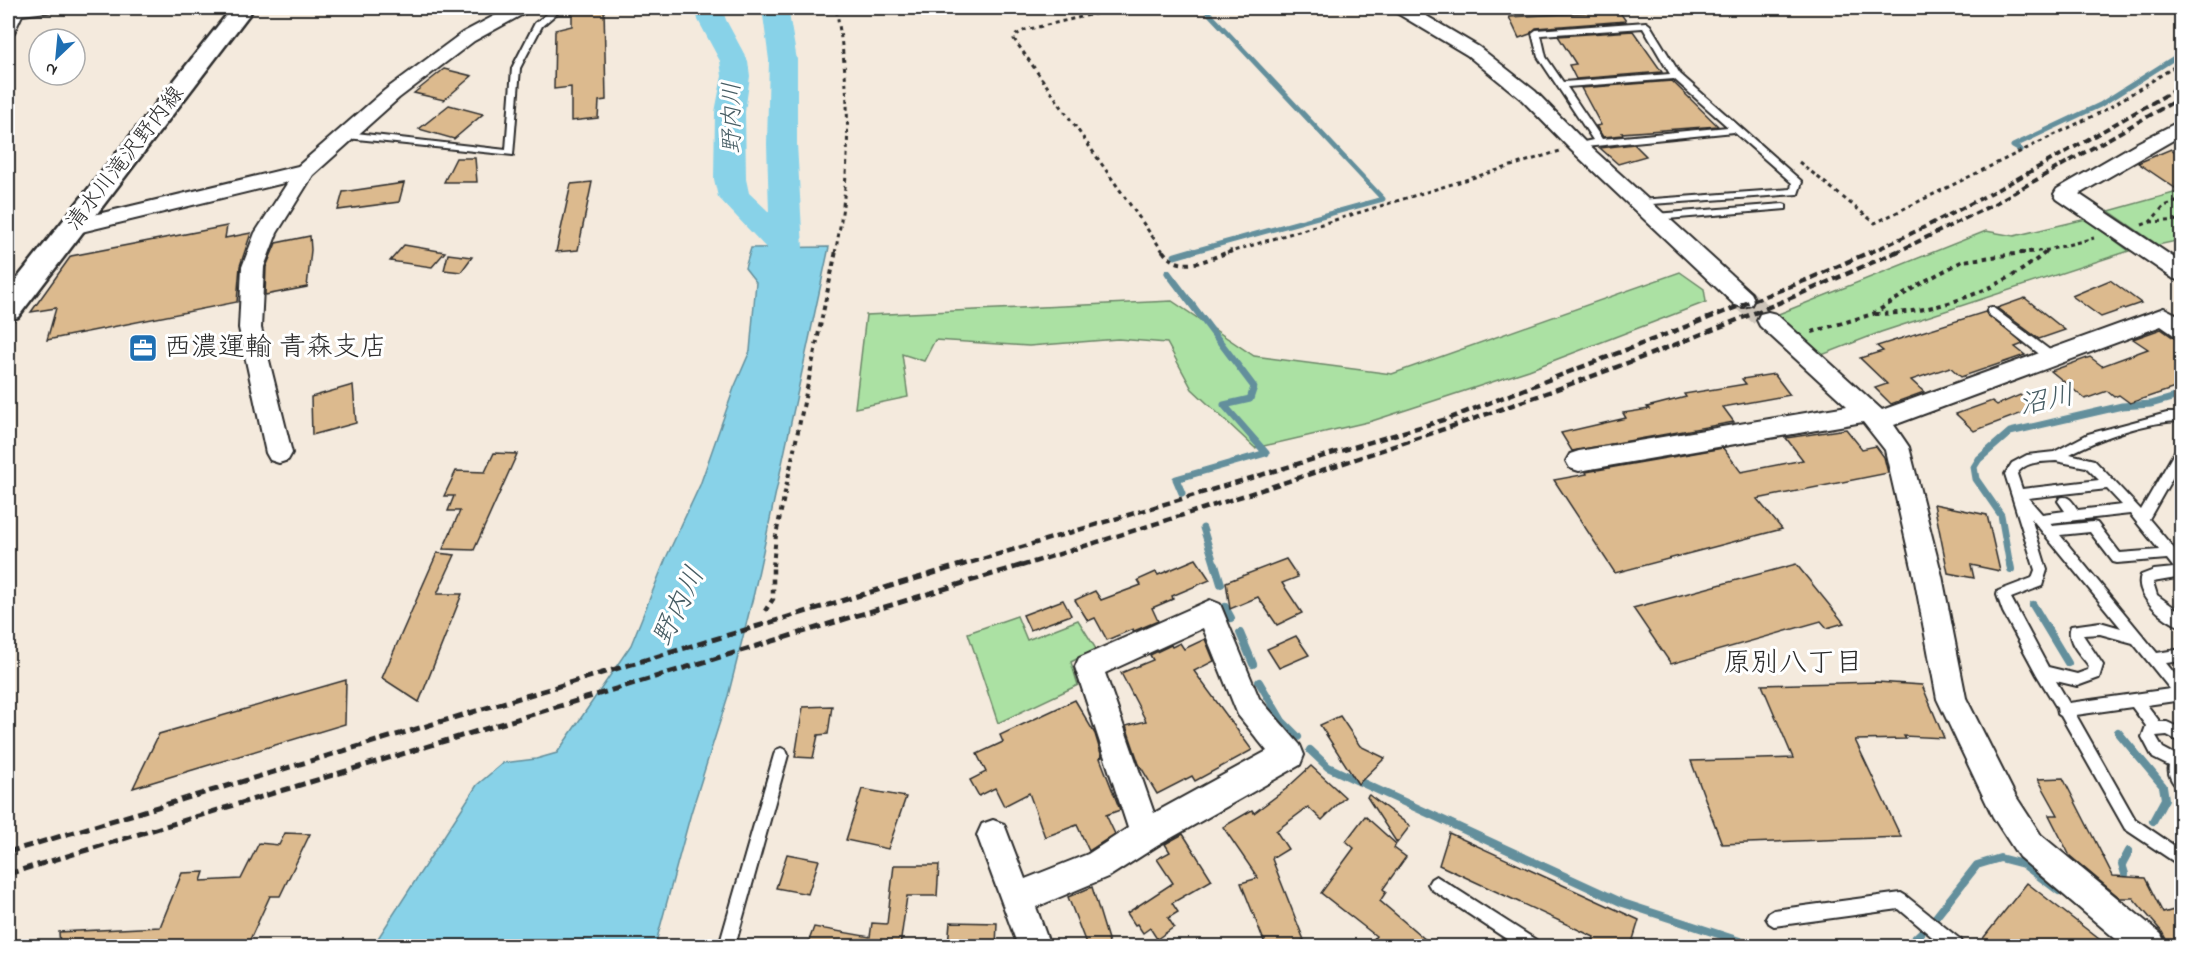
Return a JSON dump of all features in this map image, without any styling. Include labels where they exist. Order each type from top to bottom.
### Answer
[{"type":"main road","name":"清水川滝沢野内線","points":[[8,310],[243,8]]},
{"type":"street","points":[[279,453],[250,328],[253,267],[266,233],[305,171],[392,94],[468,37],[521,8]]},
{"type":"street","points":[[1401,8],[1473,51],[1528,94],[1578,146],[1743,299]]},
{"type":"street","points":[[2181,126],[2171,138],[2142,148],[2064,194],[2181,274]]},
{"type":"street","points":[[73,227],[305,171]]},
{"type":"street","points":[[1579,461],[1873,417],[2164,316],[2181,328]]},
{"type":"street","points":[[1768,320],[1873,417],[1898,447],[1928,576],[1952,699],[2004,806],[2030,846],[2149,946]]},
{"type":"street","points":[[1017,899],[1099,865],[1146,835],[1289,754],[1248,706],[1210,612],[1089,667],[1146,835]]},
{"type":"street","points":[[993,835],[1034,946]]},
{"type":"lane","points":[[8,37],[20,10],[63,8]]},
{"type":"lane","points":[[347,135],[510,153],[516,68],[538,25],[559,8]]},
{"type":"lane","points":[[1599,142],[1542,57],[1536,33],[1647,25],[1676,76],[1797,182],[1795,192],[1640,203]]},
{"type":"lane","points":[[1561,85],[1676,76]]},
{"type":"lane","points":[[1578,146],[1734,129]]},
{"type":"lane","points":[[1655,217],[1783,207]]},
{"type":"lane","points":[[1992,311],[2051,357]]},
{"type":"lane","points":[[2056,456],[2092,437],[2167,417],[2181,417]]},
{"type":"lane","points":[[2142,520],[2181,448]]},
{"type":"lane","points":[[2181,622],[2151,597],[2145,587],[2146,579],[2154,575],[2181,570],[2133,509],[2090,463],[2056,456],[2031,458],[2016,466],[2011,474],[2041,570],[2037,582],[2003,595],[2008,608],[2063,710],[2130,824],[2181,860]]},
{"type":"lane","points":[[2017,494],[2110,484]]},
{"type":"lane","points":[[2073,488],[2082,498]]},
{"type":"lane","points":[[2017,494],[2181,694]]},
{"type":"lane","points":[[2064,501],[2076,516]]},
{"type":"lane","points":[[2039,519],[2133,509]]},
{"type":"lane","points":[[2049,531],[2093,527],[2117,558],[2170,554]]},
{"type":"lane","points":[[2042,671],[2077,680],[2094,674],[2096,665],[2076,637],[2076,630],[2100,628],[2137,638]]},
{"type":"lane","points":[[2154,659],[2181,655]]},
{"type":"lane","points":[[2063,710],[2181,694]]},
{"type":"lane","points":[[2135,700],[2156,728]]},
{"type":"lane","points":[[2181,736],[2165,728],[2156,728],[2151,731],[2149,737],[2151,745],[2158,753],[2180,762],[2175,768],[2181,783]]},
{"type":"lane","points":[[727,946],[781,755]]},
{"type":"lane","points":[[1436,884],[1530,946]]},
{"type":"lane","points":[[1774,918],[1901,901],[1955,946]]},
{"type":"path","points":[[765,611],[773,599],[772,578],[776,535],[840,231],[847,150],[843,46],[836,8]]},
{"type":"path","points":[[1120,8],[1025,30],[1016,35],[1014,39],[1169,260],[1184,266],[1578,146]]},
{"type":"path","points":[[1793,157],[1875,223],[2107,109],[2181,62]]},
{"type":"path","points":[[2150,222],[2164,206],[2181,200]]},
{"type":"path","points":[[1789,339],[1873,314],[1923,282],[1963,261],[2048,250],[2150,222],[2181,220]]},
{"type":"path","points":[[1873,314],[1888,315],[1916,310],[1983,290],[2028,267],[2048,250]]},
{"type":"green space","points":[[2181,191],[2181,240],[2158,245],[2109,211]]},
{"type":"green space","points":[[2086,219],[2129,251],[1881,332],[1822,355],[1776,315],[1986,231],[2014,236]]},
{"type":"green space","points":[[1680,272],[1704,289],[1706,302],[1529,370],[1372,421],[1255,448],[1192,389],[1167,343],[1118,339],[1029,346],[935,340],[924,361],[902,354],[908,397],[855,408],[866,315],[1172,301],[1254,356],[1392,374]]},
{"type":"green space","points":[[1017,616],[1027,640],[1078,620],[1096,649],[1071,662],[1078,685],[998,723],[968,633]]},
{"type":"water","points":[[829,247],[754,593],[728,696],[691,813],[655,946],[373,946],[477,785],[503,763],[536,759],[557,753],[631,645],[666,558],[700,485],[734,388],[750,351],[756,282],[745,268],[751,248]]},
{"type":"building","points":[[572,8],[604,8],[606,100],[599,101],[598,118],[571,121],[571,87],[554,89],[555,30],[572,26]]},
{"type":"building","points":[[1619,11],[1626,21],[1536,28],[1530,34],[1519,38],[1509,17]]},
{"type":"building","points":[[1633,31],[1662,72],[1576,79],[1569,65],[1576,64],[1558,36]]},
{"type":"building","points":[[444,69],[472,76],[444,100],[414,93]]},
{"type":"building","points":[[1672,81],[1718,126],[1622,133],[1623,135],[1603,137],[1596,126],[1601,125],[1581,88]]},
{"type":"building","points":[[449,105],[483,114],[454,139],[419,129]]},
{"type":"building","points":[[1634,144],[1646,156],[1618,164],[1600,148]]},
{"type":"building","points":[[2171,149],[2181,156],[2181,192],[2138,163]]},
{"type":"building","points":[[456,158],[475,158],[477,182],[444,182]]},
{"type":"building","points":[[592,182],[578,250],[556,252],[571,184]]},
{"type":"building","points":[[404,183],[399,202],[338,210],[343,192]]},
{"type":"building","points":[[227,226],[225,238],[251,233],[240,266],[237,302],[47,340],[56,308],[31,312],[71,256]]},
{"type":"building","points":[[310,236],[311,250],[307,287],[265,295],[266,267],[276,243]]},
{"type":"building","points":[[404,245],[445,252],[432,267],[390,261]]},
{"type":"building","points":[[448,254],[472,257],[461,272],[444,270]]},
{"type":"building","points":[[2110,280],[2141,303],[2101,317],[2072,296]]},
{"type":"building","points":[[2025,298],[2065,330],[2039,339],[1997,308]]},
{"type":"building","points":[[1985,312],[2023,344],[2015,347],[2025,355],[1961,377],[1950,367],[1911,380],[1924,392],[1891,404],[1875,388],[1887,384],[1860,358],[1883,351],[1877,346]]},
{"type":"building","points":[[2161,329],[2181,343],[2181,386],[2130,403],[2119,395],[2114,397],[2107,391],[2085,399],[2051,371],[2090,357],[2102,366],[2148,349],[2133,339]]},
{"type":"building","points":[[1774,374],[1790,395],[1723,407],[1734,422],[1572,451],[1561,433],[1626,418],[1623,413],[1649,409],[1647,407],[1686,397],[1684,394],[1746,384],[1742,379]]},
{"type":"building","points":[[353,385],[356,423],[312,435],[311,397]]},
{"type":"building","points":[[2020,395],[2036,408],[1974,431],[1956,414],[1992,401],[1997,405]]},
{"type":"building","points":[[1846,429],[1862,449],[1876,446],[1884,457],[1888,473],[1757,499],[1782,529],[1615,573],[1554,480],[1587,474],[1586,472],[1723,448],[1741,472],[1803,460],[1786,438]]},
{"type":"building","points":[[494,453],[517,454],[474,550],[443,549],[460,511],[448,511],[454,496],[444,496],[456,471],[485,472]]},
{"type":"building","points":[[1934,504],[1987,515],[2000,571],[1971,565],[1974,578],[1948,573]]},
{"type":"building","points":[[437,553],[455,555],[437,594],[462,594],[419,702],[382,678]]},
{"type":"building","points":[[1196,559],[1210,580],[1172,596],[1173,599],[1152,608],[1158,621],[1134,631],[1133,629],[1107,640],[1095,618],[1088,621],[1075,600],[1095,591],[1101,600],[1141,585],[1138,580],[1156,572],[1158,575]]},
{"type":"building","points":[[1286,559],[1298,577],[1282,583],[1302,613],[1277,625],[1258,597],[1230,609],[1226,582]]},
{"type":"building","points":[[1796,564],[1844,623],[1827,628],[1821,621],[1671,664],[1633,608]]},
{"type":"building","points":[[1063,600],[1071,615],[1030,630],[1023,615]]},
{"type":"building","points":[[1296,636],[1309,655],[1279,668],[1267,649]]},
{"type":"building","points":[[1205,639],[1214,661],[1194,671],[1252,750],[1195,781],[1192,776],[1157,794],[1139,764],[1126,726],[1146,721],[1121,673],[1153,660],[1150,655],[1171,645],[1172,647],[1180,643],[1184,649]]},
{"type":"building","points":[[346,680],[345,724],[133,788],[159,734]]},
{"type":"building","points":[[1877,682],[1922,685],[1944,738],[1904,736],[1906,739],[1855,740],[1901,837],[1722,844],[1691,761],[1793,758],[1762,685]]},
{"type":"building","points":[[1075,700],[1095,734],[1102,757],[1100,758],[1120,810],[1106,815],[1115,834],[1089,851],[1077,825],[1045,837],[1029,793],[1004,806],[995,788],[979,796],[970,780],[986,772],[977,754],[1003,742],[1000,735]]},
{"type":"building","points":[[832,706],[828,734],[818,735],[813,758],[795,757],[803,707]]},
{"type":"building","points":[[1340,716],[1360,746],[1385,758],[1358,784],[1320,725]]},
{"type":"building","points":[[1311,766],[1345,797],[1322,820],[1308,807],[1276,831],[1288,849],[1273,856],[1272,859],[1304,940],[1283,946],[1266,946],[1241,883],[1258,878],[1223,827],[1252,810],[1254,813],[1286,789]]},
{"type":"building","points":[[2063,778],[2113,876],[2145,878],[2163,913],[2181,908],[2181,939],[2168,943],[2162,932],[2133,898],[2120,898],[2070,856],[2049,815],[2058,815],[2038,779]]},
{"type":"building","points":[[862,789],[906,797],[888,849],[846,840]]},
{"type":"building","points":[[1369,795],[1410,826],[1397,843],[1367,797]]},
{"type":"building","points":[[1365,816],[1396,844],[1394,848],[1406,857],[1383,889],[1386,892],[1380,901],[1433,946],[1368,946],[1376,936],[1321,893],[1354,848],[1346,841]]},
{"type":"building","points":[[285,833],[310,834],[280,896],[270,896],[247,946],[60,946],[59,932],[160,927],[182,873],[204,872],[201,881],[241,879],[259,843],[279,845]]},
{"type":"building","points":[[1449,833],[1639,920],[1631,946],[1591,946],[1594,937],[1439,865]]},
{"type":"building","points":[[1183,834],[1212,880],[1172,903],[1178,912],[1168,918],[1174,927],[1157,939],[1150,928],[1143,933],[1127,913],[1173,883],[1157,859],[1170,852],[1165,844]]},
{"type":"building","points":[[787,854],[819,860],[808,894],[776,888]]},
{"type":"building","points":[[894,865],[939,865],[937,896],[907,896],[900,946],[807,946],[814,927],[870,937],[872,923],[887,924]]},
{"type":"building","points":[[2027,883],[2108,946],[1977,946]]},
{"type":"building","points":[[1092,887],[1110,946],[1087,946],[1068,897]]},
{"type":"building","points":[[950,922],[997,923],[996,946],[948,946]]},
{"type":"waterway","name":"野内川","points":[[709,8],[712,20],[734,61],[736,76],[730,112],[730,179],[734,197],[786,248]]},
{"type":"waterway","name":"野内川","points":[[775,8],[783,60],[782,144],[786,248]]},
{"type":"waterway","points":[[1187,253],[1383,199],[1204,8]]},
{"type":"waterway","name":"沼川","points":[[2020,150],[2013,146],[2100,105],[2182,53]]},
{"type":"waterway","name":"野内川","points":[[786,248],[794,288],[792,301]]},
{"type":"waterway","points":[[1175,256],[1192,251]]},
{"type":"waterway","points":[[1168,273],[1254,387],[1250,399],[1224,405],[1266,453],[1176,479],[1182,493]]},
{"type":"waterway","name":"沼川","points":[[2010,566],[2001,515],[1976,479],[1974,467],[1979,459],[2010,432],[2122,406],[2151,404],[2182,395]]},
{"type":"waterway","points":[[1203,528],[1215,566]]},
{"type":"waterway","points":[[1215,564],[1221,584]]},
{"type":"waterway","name":"沼川","points":[[2010,564],[2011,569]]},
{"type":"waterway","name":"沼川","points":[[2033,605],[2068,663]]},
{"type":"waterway","points":[[1225,607],[1231,618]]},
{"type":"waterway","points":[[1240,633],[1253,664]]},
{"type":"waterway","points":[[1259,682],[1282,721],[1298,737]]},
{"type":"waterway","name":"沼川","points":[[2118,732],[2163,786],[2165,799],[2153,821]]},
{"type":"waterway","points":[[1310,750],[1328,767],[1623,903],[1755,946]]},
{"type":"waterway","name":"沼川","points":[[2125,874],[2122,864],[2129,851]]},
{"type":"waterway","points":[[1936,917],[1977,865],[2000,858],[2023,864],[2059,891]]},
{"type":"waterway","points":[[1907,946],[1924,930]]},
{"type":"tunnel","points":[[1743,299],[1768,320]]},
{"type":"railway","points":[[1869,253],[1949,215],[2182,86]]},
{"type":"railway","points":[[1895,253],[1992,205],[2182,97]]},
{"type":"railway","points":[[959,566],[1450,418],[1809,279],[1872,251]]},
{"type":"railway","points":[[1021,566],[1243,496],[1574,383],[1683,342],[1898,251]]},
{"type":"railway","points":[[8,852],[964,564]]},
{"type":"railway","points":[[8,874],[1026,564]]},
{"type":"place","name":"西濃運輸 青森支店","points":[[143,348]]},
{"type":"district","name":"原別八丁目","points":[[1793,664]]}]
